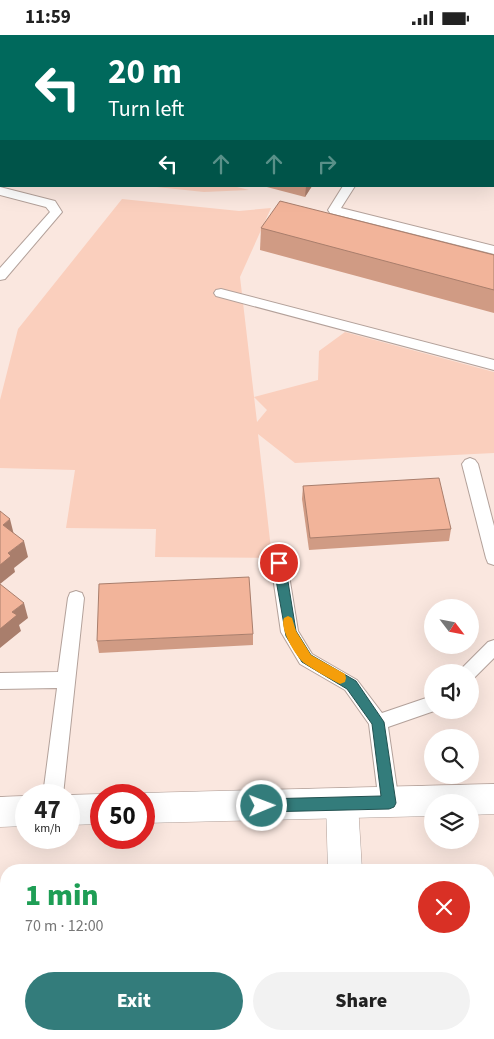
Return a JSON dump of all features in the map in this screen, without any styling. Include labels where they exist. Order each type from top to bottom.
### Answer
[{"type":"main road","points":[[155,808],[494,799]]},
{"type":"main road","points":[[342,804],[345,864]]},
{"type":"main road","points":[[0,812],[15,811]]},
{"type":"lane","points":[[348,187],[334,210],[494,250]]},
{"type":"lane","points":[[0,191],[51,204],[56,212],[0,276]]},
{"type":"lane","points":[[221,293],[494,365]]},
{"type":"lane","points":[[470,464],[494,558]]},
{"type":"lane","points":[[279,563],[290,632],[306,659],[351,685],[378,722],[389,803]]},
{"type":"lane","points":[[54,784],[76,598]]},
{"type":"lane","points":[[477,664],[494,647]]},
{"type":"lane","points":[[0,681],[66,680]]},
{"type":"lane","points":[[378,722],[424,707]]},
{"type":"shaded area","points":[[156,187],[237,187],[249,190],[204,192]]},
{"type":"shaded area","points":[[122,199],[239,211],[271,208],[240,277],[254,397],[318,380],[319,351],[345,332],[494,372],[494,453],[295,463],[258,434],[272,558],[155,557],[156,529],[66,528],[75,470],[0,468],[0,400],[18,329]],"holes":[[[254,397],[267,410],[257,422]]]},
{"type":"building","points":[[280,201],[494,255],[494,290],[261,228]]},
{"type":"building","points":[[439,478],[451,529],[310,538],[303,486]]},
{"type":"building","points":[[0,511],[10,519],[3,525],[24,541],[8,553],[11,556],[0,565]]},
{"type":"building","points":[[249,577],[253,634],[97,641],[99,584]]},
{"type":"building","points":[[0,584],[24,603],[12,612],[17,615],[0,629]]},
{"type":"slow traffic","points":[[288,621],[290,632],[306,659],[340,678]]},
{"type":"route","points":[[262,806],[389,803],[378,722],[351,685],[306,659],[290,632],[279,563]]}]
